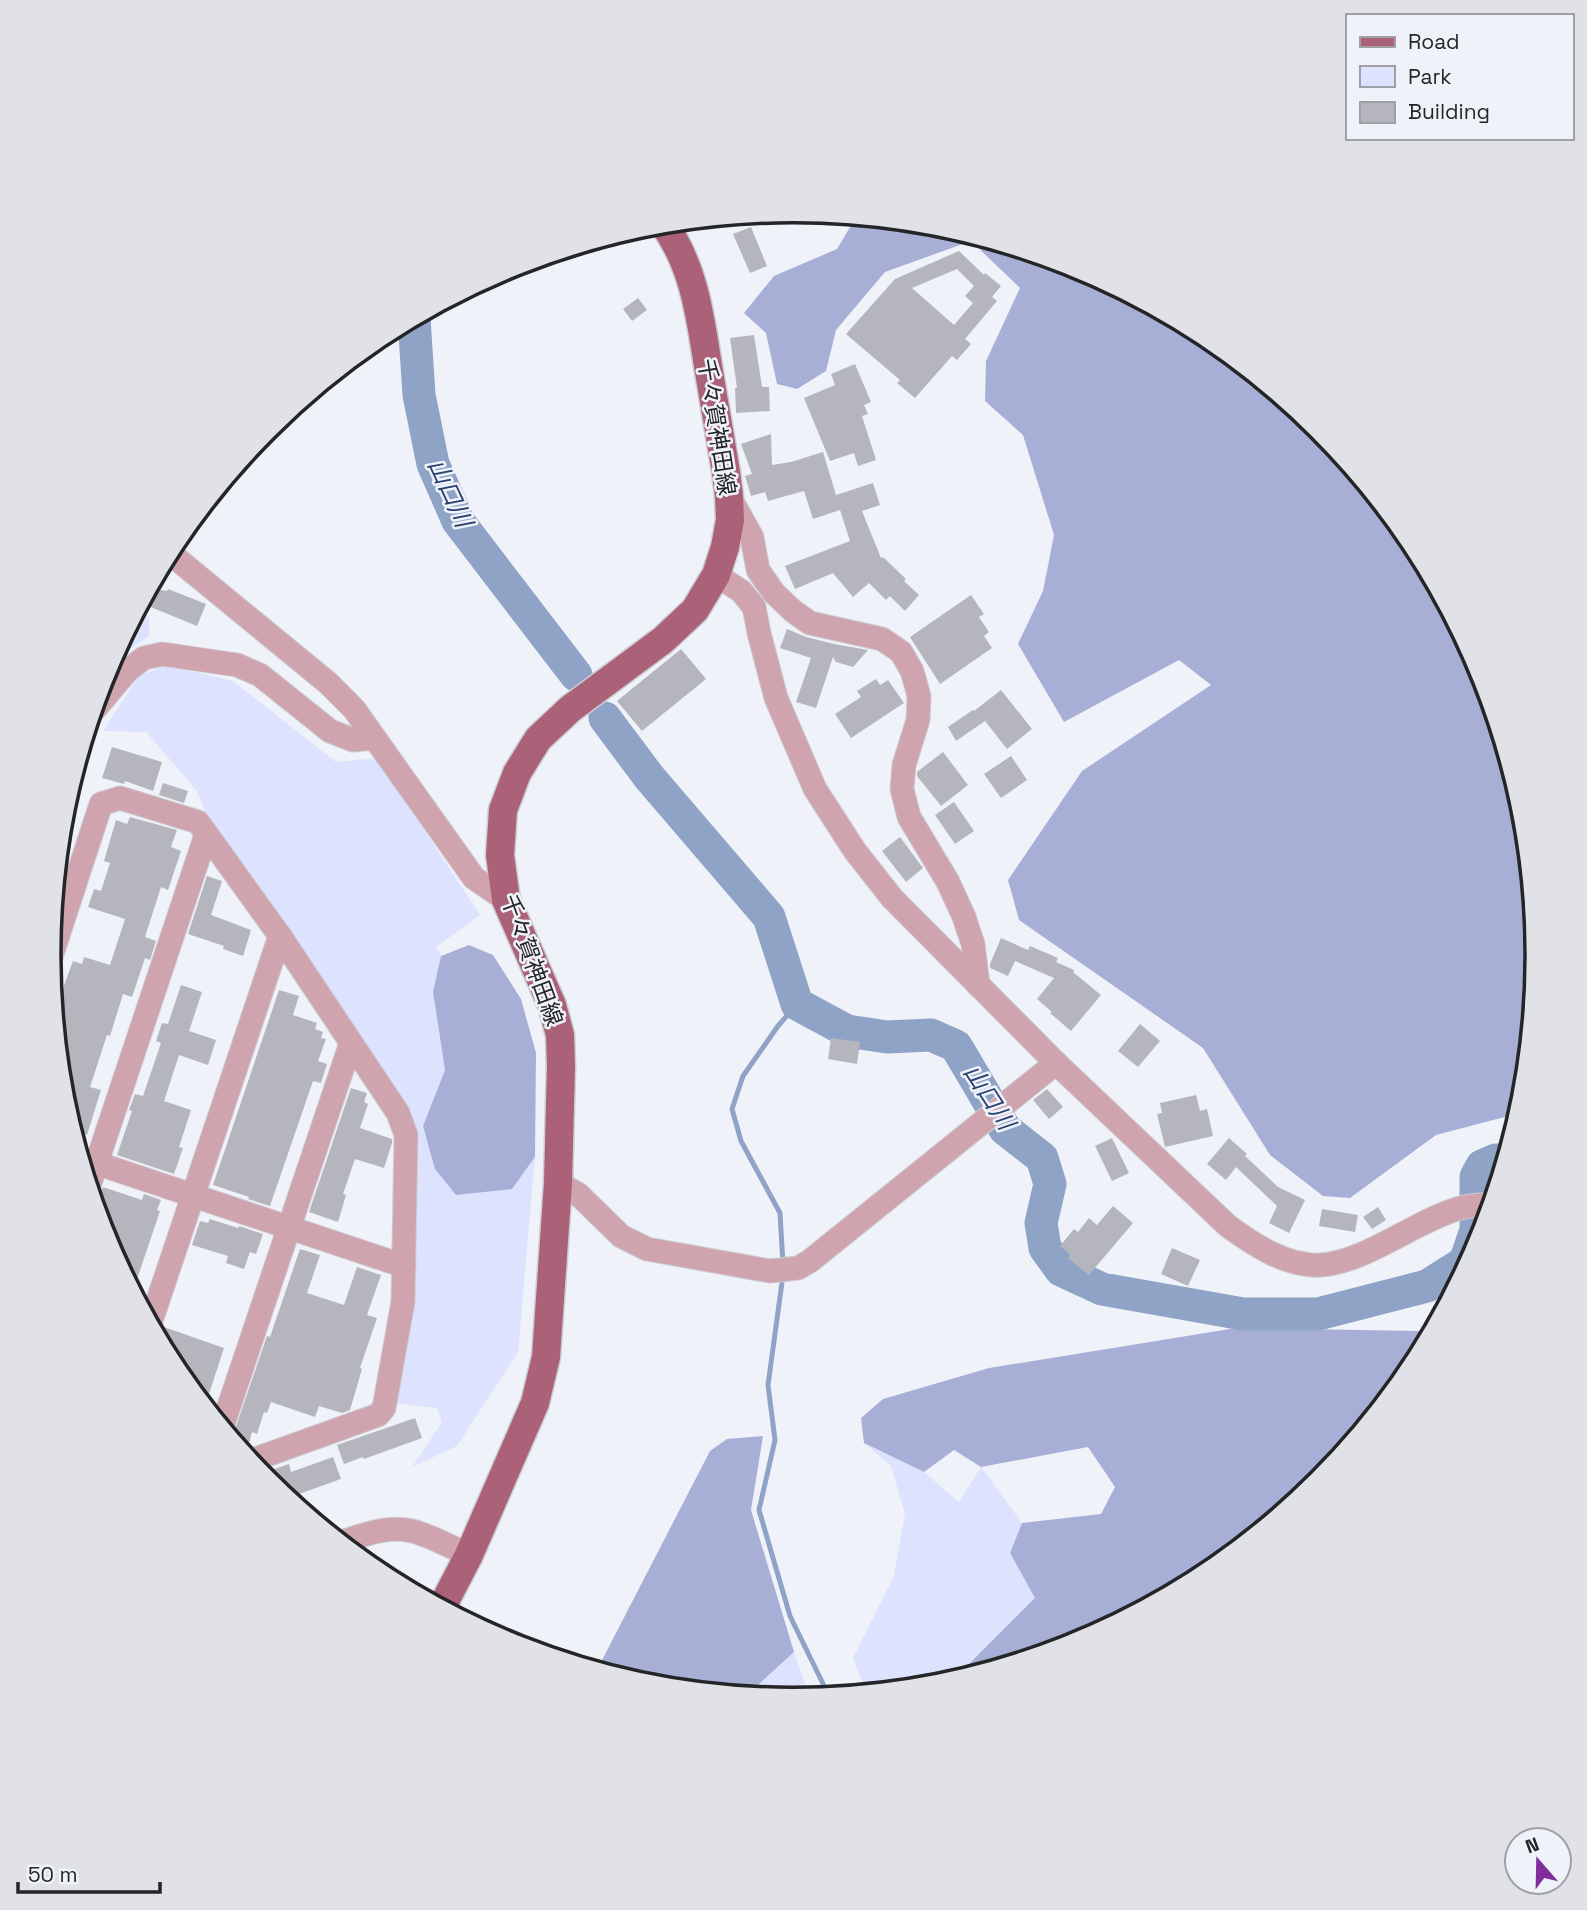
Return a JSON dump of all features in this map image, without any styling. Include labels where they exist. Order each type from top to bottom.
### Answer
[{"type":"main road","name":"千々賀神田線","points":[[446,1599],[469,1555],[535,1404],[546,1357],[558,1183],[560,1035],[552,1005],[506,900],[500,855],[503,810],[517,773],[538,739],[570,709],[663,640],[695,610],[716,575],[730,520],[729,496],[700,314],[692,282],[671,234]]},
{"type":"street","points":[[729,496],[752,537],[758,570],[774,593],[810,623],[881,639],[901,652],[912,671],[919,695],[918,720],[904,765],[902,789],[909,817],[948,882],[964,916],[973,944],[978,985]]},
{"type":"street","points":[[178,560],[328,683],[354,709],[474,878],[506,900]]},
{"type":"street","points":[[716,575],[741,591],[754,607],[776,698],[815,789],[855,850],[892,898],[1056,1063],[1228,1226],[1252,1244],[1286,1260],[1319,1265],[1348,1260],[1427,1221],[1461,1208],[1481,1205]]},
{"type":"street","points":[[112,689],[128,670],[144,658],[162,654],[237,665],[260,676],[330,731],[353,740],[373,737]]},
{"type":"street","points":[[62,922],[101,804],[120,798],[198,822],[280,936],[398,1113],[406,1135],[403,1302],[384,1408],[378,1415],[261,1457]]},
{"type":"street","points":[[90,1158],[206,835]]},
{"type":"street","points":[[154,1312],[280,936]]},
{"type":"street","points":[[226,1416],[351,1044]]},
{"type":"street","points":[[558,1183],[578,1194],[621,1236],[647,1249],[770,1271],[798,1268],[1056,1063]]},
{"type":"street","points":[[91,1161],[404,1266]]},
{"type":"street","points":[[352,1539],[381,1530],[414,1531],[469,1555]]},
{"type":"green space","points":[[145,616],[149,617],[149,636],[128,650]]},
{"type":"green space","points":[[166,665],[233,681],[336,762],[377,758],[480,915],[436,947],[441,956],[433,992],[445,1070],[423,1126],[512,1189],[535,1157],[518,1352],[457,1446],[412,1467],[442,1422],[437,1408],[393,1403],[411,1126],[207,817],[197,791],[146,732],[103,731],[138,677]]},
{"type":"green space","points":[[864,1443],[924,1472],[959,1502],[981,1467],[1022,1523],[1010,1554],[1036,1598],[968,1666],[863,1684],[853,1658],[894,1576],[905,1514],[891,1466]]},
{"type":"green space","points":[[794,1652],[806,1687],[757,1686]]},
{"type":"shaded area","points":[[851,225],[889,229],[964,244],[885,272],[836,330],[826,371],[797,389],[777,384],[766,333],[744,313],[774,276],[837,249]]},
{"type":"shaded area","points":[[977,247],[1074,278],[1117,298],[1200,346],[1276,404],[1344,472],[1402,548],[1450,631],[1487,720],[1512,812],[1524,907],[1524,1003],[1508,1116],[1436,1135],[1350,1198],[1323,1196],[1270,1155],[1203,1048],[1019,920],[1008,880],[1082,771],[1211,685],[1179,660],[1064,722],[1018,644],[1043,591],[1054,535],[1023,435],[985,401],[986,361],[1020,288]]},
{"type":"shaded area","points":[[469,945],[493,955],[521,999],[536,1053],[535,1157],[512,1189],[456,1195],[435,1169],[423,1126],[445,1070],[433,992],[441,956]]},
{"type":"shaded area","points":[[1236,1328],[1422,1330],[1402,1362],[1344,1438],[1276,1506],[1239,1536],[1160,1589],[1117,1612],[1074,1632],[967,1666],[1035,1598],[1010,1553],[1022,1523],[1101,1514],[1115,1487],[1088,1447],[981,1467],[954,1450],[924,1472],[864,1443],[861,1418],[883,1399],[989,1368]]},
{"type":"shaded area","points":[[763,1436],[751,1510],[794,1652],[757,1686],[698,1681],[601,1661],[710,1451],[727,1439]]},
{"type":"building","points":[[751,227],[767,266],[750,273],[733,234]]},
{"type":"building","points":[[959,251],[984,275],[985,273],[1001,286],[992,297],[997,301],[965,339],[971,344],[957,360],[952,356],[915,398],[897,383],[900,380],[846,334],[895,279]],"holes":[[[957,269],[974,286],[965,296],[973,303],[954,325],[912,288]]]},
{"type":"building","points":[[638,298],[647,310],[632,321],[623,309]]},
{"type":"building","points":[[754,335],[762,387],[769,387],[770,411],[736,413],[737,388],[730,338]]},
{"type":"building","points":[[855,364],[871,402],[864,405],[868,414],[862,416],[876,460],[858,466],[854,453],[830,461],[804,398],[835,385],[831,374]]},
{"type":"building","points":[[771,434],[772,465],[823,452],[836,495],[873,483],[880,505],[862,511],[881,558],[906,579],[904,581],[919,595],[905,611],[890,596],[886,600],[869,583],[853,597],[833,573],[795,589],[785,566],[850,541],[840,510],[813,519],[804,491],[768,501],[765,492],[751,496],[745,476],[752,474],[741,444]]},
{"type":"building","points":[[168,589],[206,604],[197,626],[150,607],[159,590]]},
{"type":"building","points":[[971,595],[984,614],[979,617],[989,632],[984,636],[992,648],[940,684],[910,637]]},
{"type":"building","points":[[787,629],[806,637],[868,650],[853,667],[836,662],[833,657],[816,708],[796,702],[811,658],[780,648]]},
{"type":"building","points":[[681,649],[706,679],[642,731],[617,701]]},
{"type":"building","points":[[876,679],[880,685],[888,680],[904,703],[851,738],[835,714],[861,697],[857,691]]},
{"type":"building","points":[[1001,690],[1032,729],[1007,749],[985,721],[956,741],[948,727]]},
{"type":"building","points":[[112,747],[162,762],[153,791],[125,781],[124,784],[102,778]]},
{"type":"building","points":[[943,752],[968,785],[941,806],[917,776],[917,772]]},
{"type":"building","points":[[1011,756],[1027,780],[1001,798],[984,774]]},
{"type":"building","points":[[163,783],[188,791],[184,803],[159,795]]},
{"type":"building","points":[[954,802],[974,831],[955,844],[935,815]]},
{"type":"building","points":[[130,817],[177,830],[171,847],[181,851],[168,890],[161,887],[145,937],[156,941],[150,960],[145,958],[132,997],[123,994],[110,1036],[107,1035],[90,1087],[101,1090],[87,1135],[83,1134],[75,1098],[62,990],[73,961],[82,964],[84,957],[110,965],[125,919],[88,907],[94,889],[101,891],[110,863],[104,861],[116,820],[127,824]]},
{"type":"building","points":[[900,837],[923,868],[906,882],[882,851]]},
{"type":"building","points":[[207,876],[222,881],[211,915],[251,930],[243,956],[223,949],[224,946],[188,934]]},
{"type":"building","points":[[1001,938],[1028,950],[1030,946],[1058,958],[1056,962],[1074,970],[1073,972],[1101,995],[1071,1031],[1037,999],[1054,978],[1015,961],[1008,976],[990,968]]},
{"type":"building","points":[[181,985],[202,992],[189,1031],[216,1040],[208,1065],[179,1055],[164,1101],[191,1110],[174,1174],[117,1155],[135,1094],[143,1096],[161,1043],[156,1041],[162,1023],[168,1024]]},
{"type":"building","points":[[279,990],[299,996],[293,1015],[317,1023],[315,1029],[323,1032],[321,1038],[326,1039],[318,1061],[327,1064],[321,1083],[313,1081],[270,1206],[213,1185]]},
{"type":"building","points":[[1140,1024],[1160,1041],[1138,1067],[1118,1051]]},
{"type":"building","points":[[831,1038],[860,1042],[857,1064],[828,1059]]},
{"type":"building","points":[[351,1088],[367,1093],[364,1102],[368,1104],[360,1128],[392,1139],[392,1143],[384,1168],[355,1159],[343,1194],[346,1195],[338,1222],[309,1212]]},
{"type":"building","points":[[1047,1089],[1063,1107],[1049,1119],[1033,1100]]},
{"type":"building","points":[[1196,1095],[1200,1111],[1207,1109],[1213,1136],[1165,1147],[1157,1114],[1162,1113],[1160,1103]]},
{"type":"building","points":[[1112,1138],[1129,1173],[1112,1181],[1095,1146]]},
{"type":"building","points":[[1229,1138],[1278,1187],[1305,1200],[1289,1233],[1269,1223],[1277,1206],[1236,1167],[1226,1180],[1207,1164]]},
{"type":"building","points":[[103,1187],[142,1200],[144,1194],[161,1200],[157,1210],[160,1211],[137,1279],[117,1235],[101,1192]]},
{"type":"building","points":[[1113,1206],[1133,1223],[1089,1275],[1068,1258],[1071,1255],[1060,1246],[1074,1229],[1078,1232],[1089,1218],[1097,1225]]},
{"type":"building","points":[[1378,1207],[1386,1220],[1372,1229],[1363,1217]]},
{"type":"building","points":[[1322,1209],[1358,1215],[1355,1232],[1319,1226]]},
{"type":"building","points":[[210,1219],[263,1234],[256,1254],[250,1252],[244,1269],[226,1263],[228,1256],[192,1245],[200,1221],[208,1223]]},
{"type":"building","points":[[1172,1248],[1200,1260],[1188,1286],[1161,1274]]},
{"type":"building","points":[[300,1249],[320,1255],[307,1293],[344,1305],[357,1267],[381,1275],[367,1315],[377,1318],[360,1368],[362,1369],[350,1410],[342,1413],[319,1406],[315,1417],[271,1402],[267,1413],[264,1412],[257,1434],[252,1432],[249,1443],[235,1428],[267,1336],[270,1337]]},
{"type":"building","points":[[163,1328],[224,1348],[209,1395],[185,1362]]},
{"type":"building","points":[[415,1418],[422,1438],[344,1464],[337,1445]]},
{"type":"building","points":[[333,1457],[341,1479],[299,1495],[273,1470],[289,1464],[291,1472]]},
{"type":"waterway","name":"山口川","points":[[415,329],[419,395],[433,464],[458,521],[576,675]]},
{"type":"waterway","name":"山口川","points":[[605,718],[649,777],[769,917],[797,1004],[847,1031],[887,1037],[931,1035],[956,1046],[1005,1129],[1042,1158],[1050,1184],[1041,1223],[1045,1248],[1061,1270],[1102,1289],[1243,1314],[1318,1314],[1427,1286],[1455,1268]]},
{"type":"waterway","points":[[783,1265],[780,1213],[741,1141],[732,1109],[743,1076],[797,1004]]},
{"type":"waterway","name":"山口川","points":[[1476,1219],[1476,1177],[1482,1166],[1496,1160]]},
{"type":"waterway","points":[[783,1275],[768,1385],[775,1440],[759,1510],[790,1616],[824,1686]]}]
